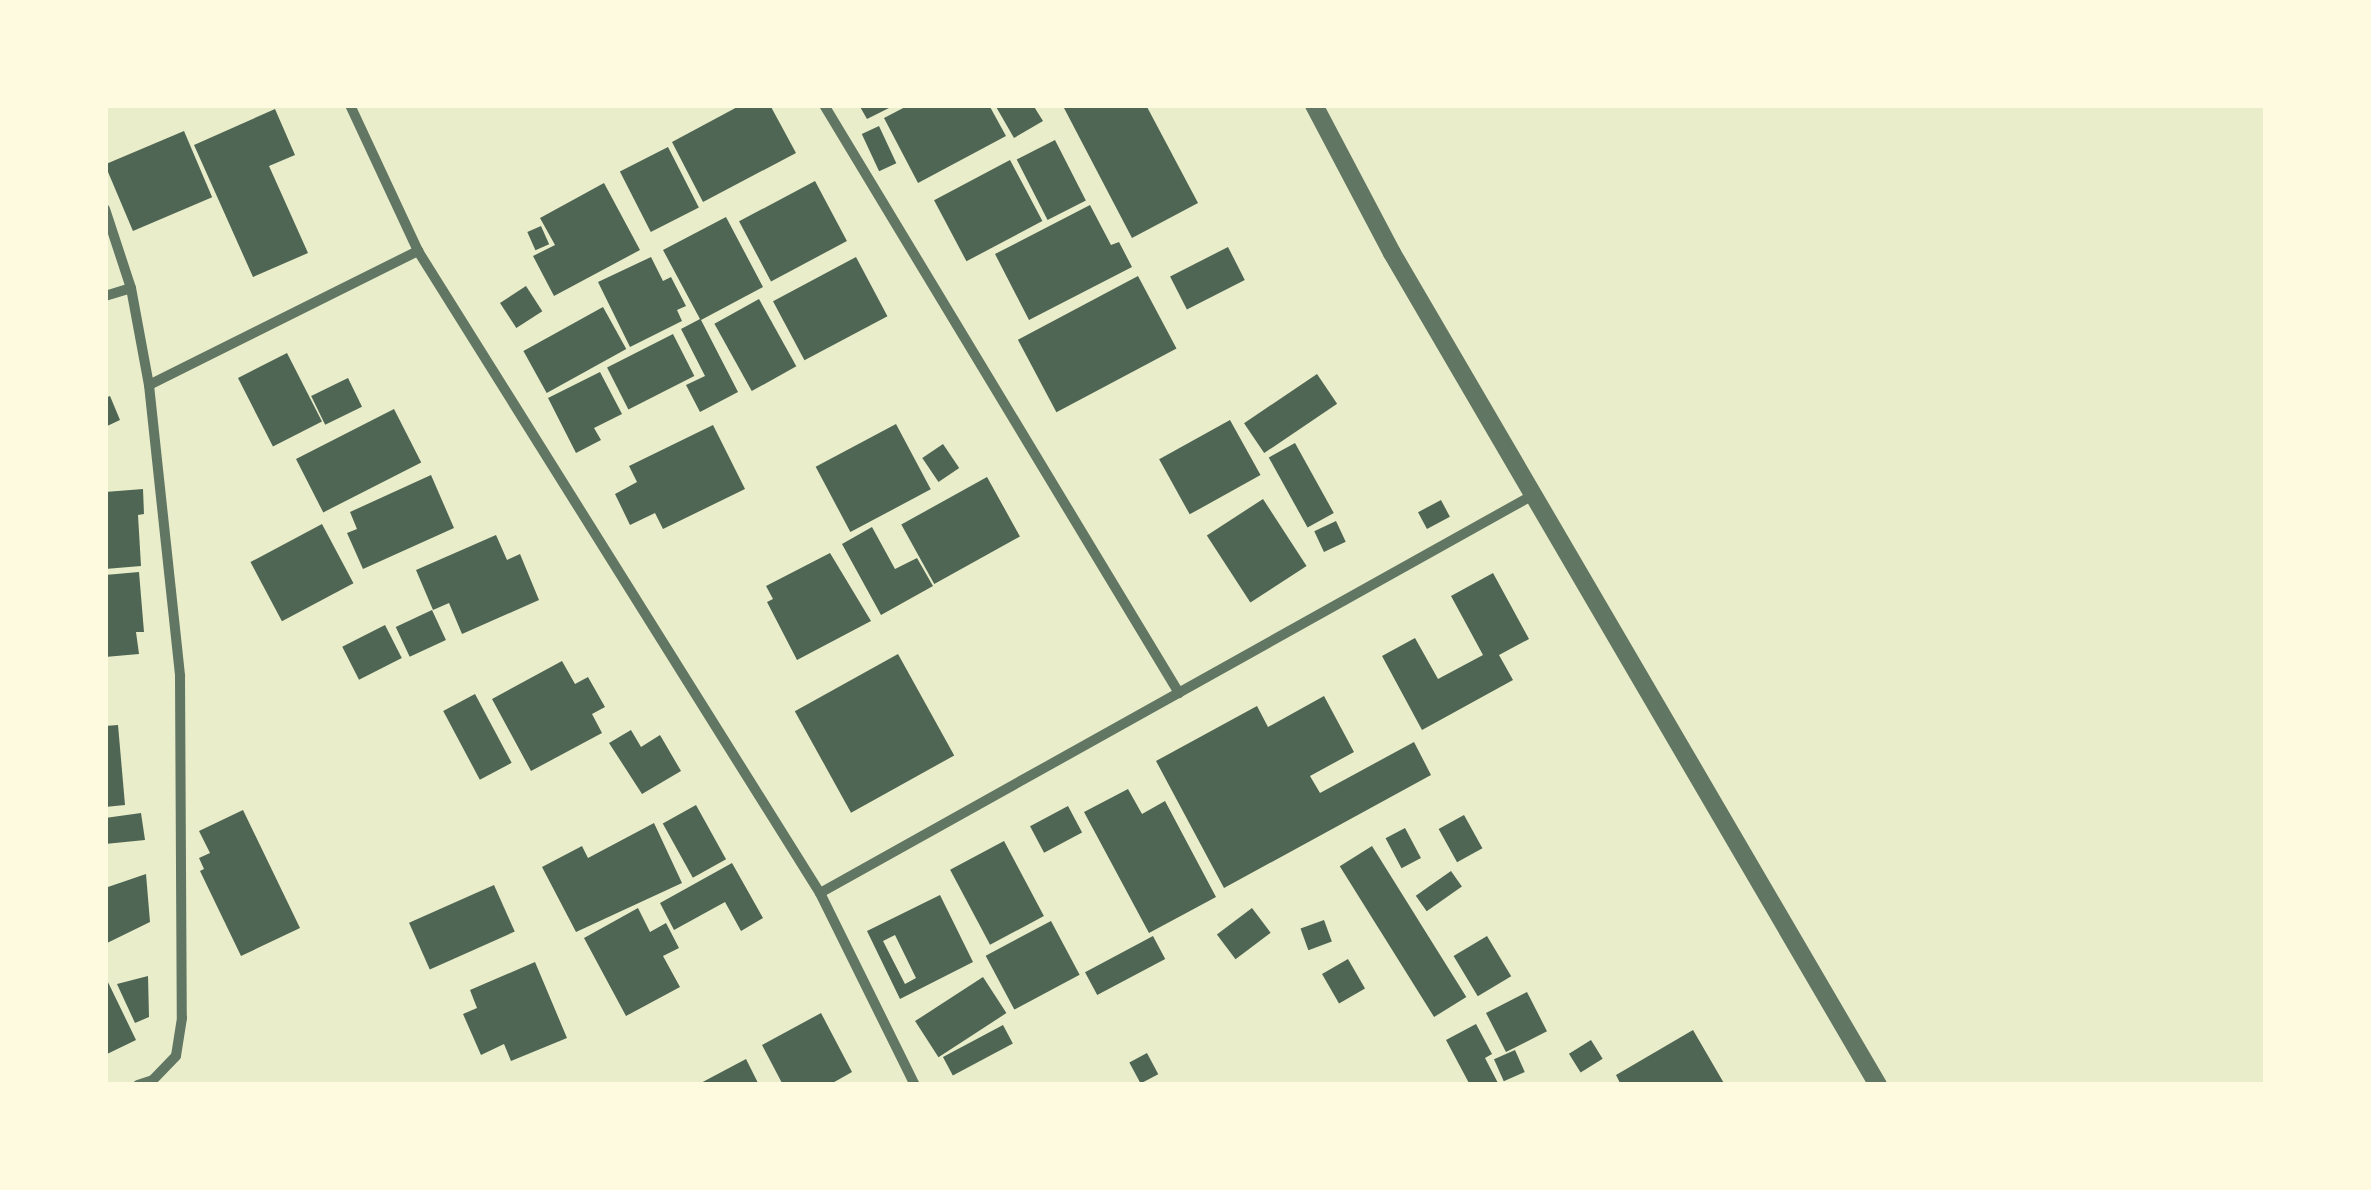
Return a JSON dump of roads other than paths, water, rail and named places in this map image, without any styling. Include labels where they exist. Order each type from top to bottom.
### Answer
[{"type":"street","points":[[350,105],[418,251],[820,893],[915,1085]]},
{"type":"street","points":[[824,105],[1180,692]]},
{"type":"street","points":[[1314,105],[1392,253],[1878,1085]]},
{"type":"street","points":[[105,209],[132,288],[150,386],[180,676],[182,1018],[176,1056],[153,1080],[138,1085]]},
{"type":"street","points":[[150,386],[418,251]]},
{"type":"street","points":[[105,296],[132,288]]},
{"type":"street","points":[[820,893],[1533,494]]}]
